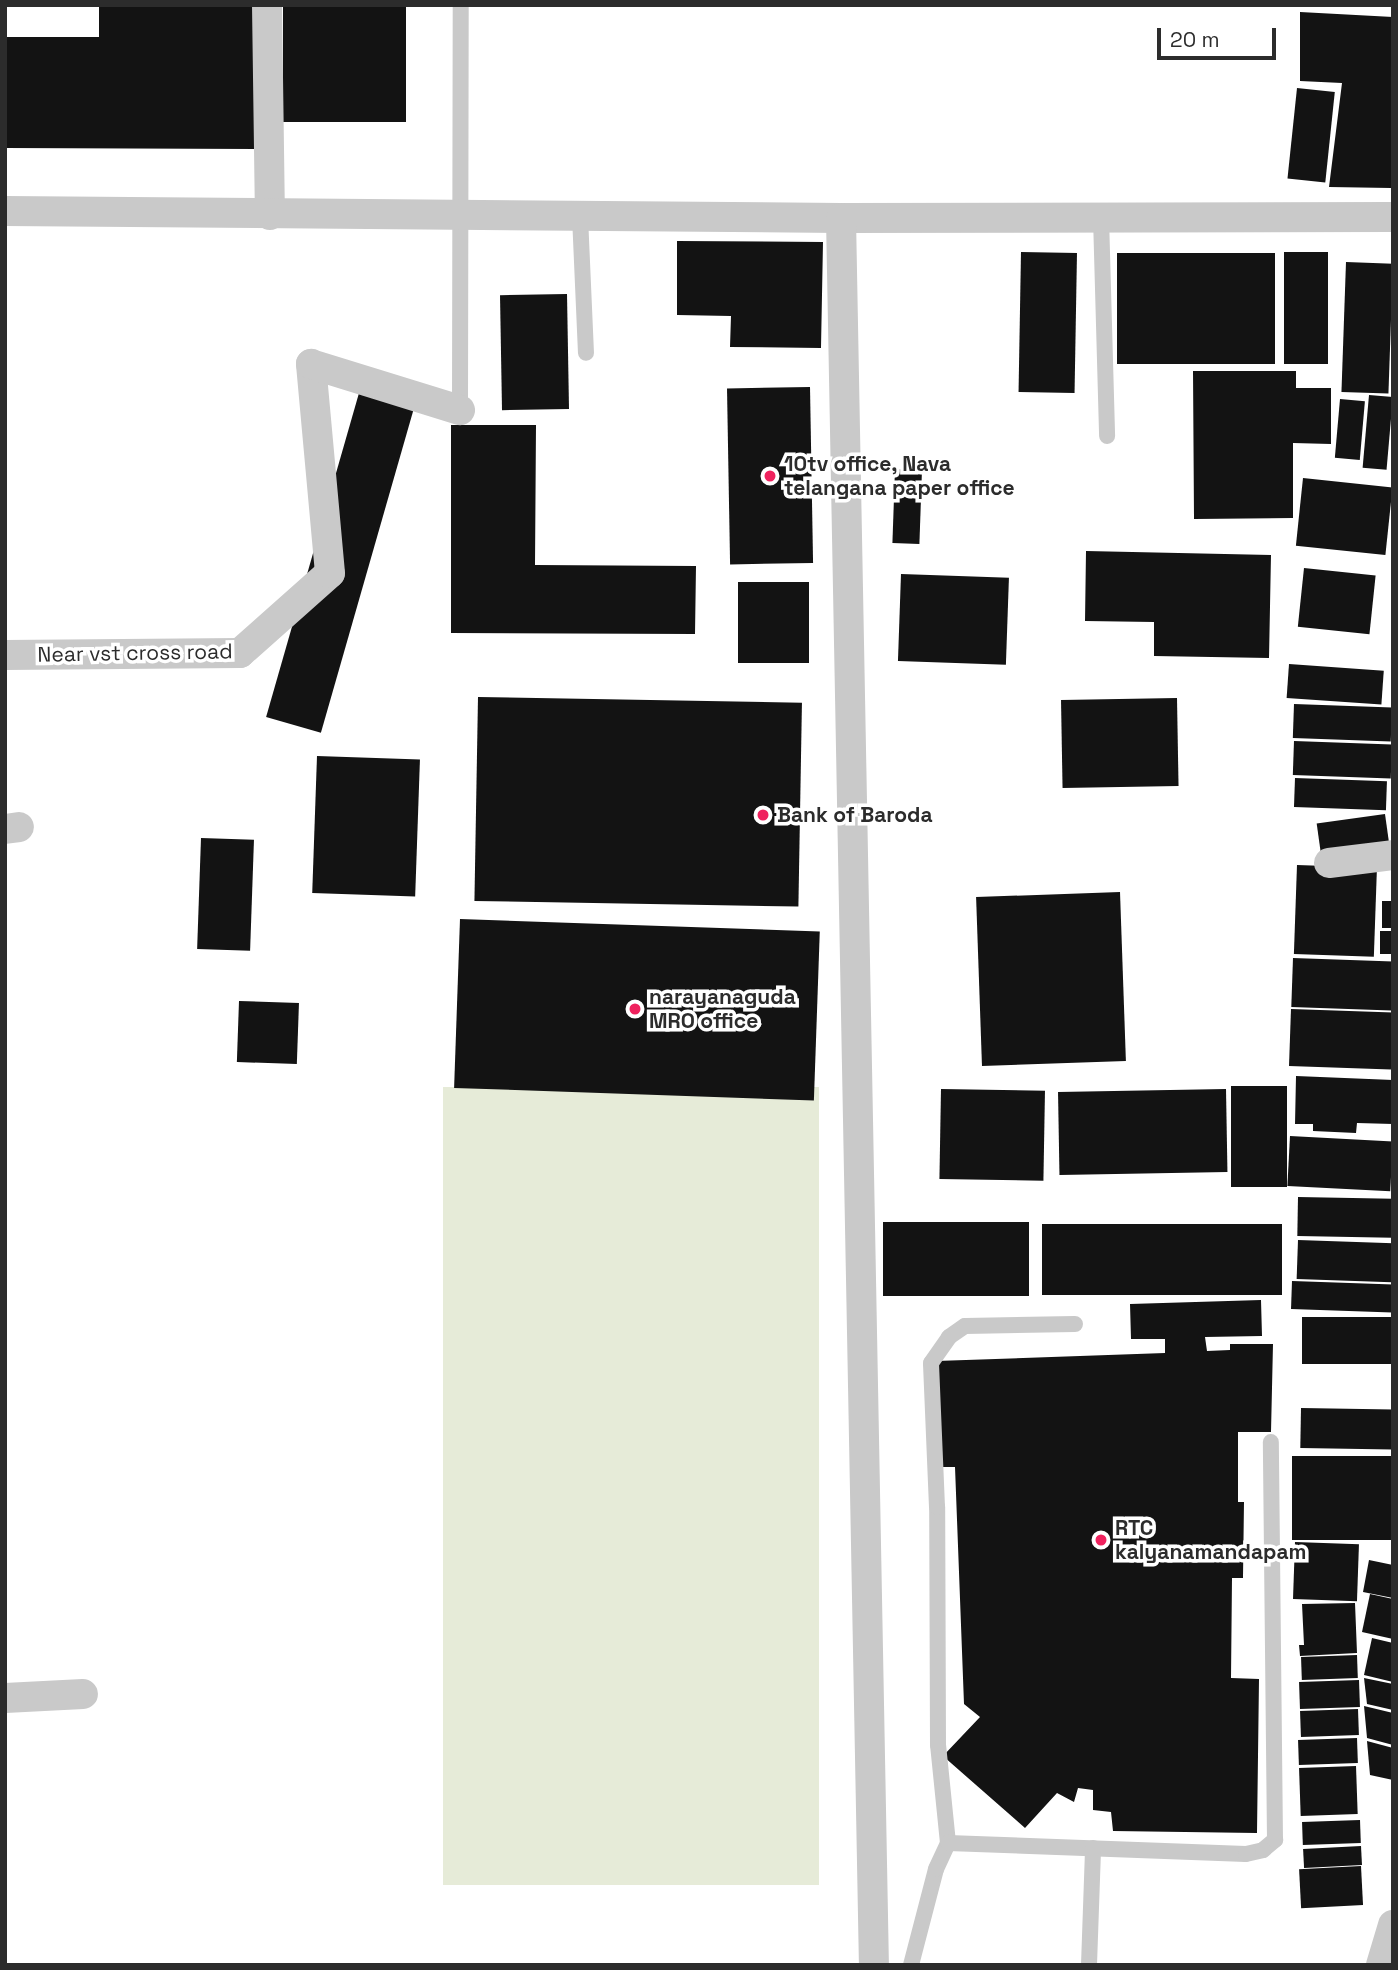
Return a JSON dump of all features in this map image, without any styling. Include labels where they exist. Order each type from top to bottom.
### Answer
[{"type":"street","points":[[267,5],[270,215]]},
{"type":"street","points":[[5,211],[841,218],[1393,217]]},
{"type":"street","points":[[841,218],[874,1965]]},
{"type":"street","name":"Near vst cross road","points":[[5,655],[240,653],[330,573],[311,364],[460,410]]},
{"type":"street","points":[[1329,863],[1393,855]]},
{"type":"street","points":[[5,1698],[83,1694]]},
{"type":"street","points":[[1381,1965],[1393,1926]]},
{"type":"lane","points":[[460,410],[461,7]]},
{"type":"lane","points":[[580,216],[586,353]]},
{"type":"lane","points":[[1101,217],[1107,436]]},
{"type":"lane","points":[[911,1965],[936,1869],[948,1843],[938,1745],[937,1507],[931,1363],[949,1337],[965,1326],[1075,1324]]},
{"type":"lane","points":[[948,1843],[1246,1854],[1263,1850],[1275,1840],[1271,1442]]},
{"type":"lane","points":[[1089,1965],[1093,1848]]},
{"type":"green space","points":[[443,1087],[819,1087],[819,1885],[443,1885]]},
{"type":"building","points":[[99,5],[263,5],[263,149],[5,148],[5,37],[99,37]]},
{"type":"building","points":[[283,5],[406,5],[406,122],[283,122]]},
{"type":"building","points":[[1300,12],[1393,17],[1391,188],[1329,187],[1342,83],[1300,81]]},
{"type":"building","points":[[1297,88],[1335,92],[1325,182],[1287,179]]},
{"type":"building","points":[[677,241],[823,242],[821,348],[730,347],[731,316],[677,315]]},
{"type":"building","points":[[1021,252],[1077,253],[1075,393],[1019,392]]},
{"type":"building","points":[[1284,252],[1328,252],[1328,364],[1284,364]]},
{"type":"building","points":[[1117,253],[1275,253],[1275,364],[1117,364]]},
{"type":"building","points":[[1346,262],[1393,264],[1388,394],[1341,392]]},
{"type":"building","points":[[567,294],[569,409],[502,410],[500,295]]},
{"type":"building","points":[[1193,371],[1296,371],[1296,388],[1331,388],[1331,444],[1293,443],[1293,518],[1194,519]]},
{"type":"building","name":"10tv office, Nava telangana paper office","points":[[810,387],[813,563],[730,564],[727,388]]},
{"type":"building","points":[[359,393],[414,409],[321,733],[266,717]]},
{"type":"building","points":[[1369,395],[1393,397],[1387,470],[1363,468]]},
{"type":"building","points":[[1340,399],[1365,401],[1360,460],[1335,458]]},
{"type":"building","points":[[451,425],[536,425],[535,565],[696,566],[695,634],[451,633]]},
{"type":"building","points":[[895,469],[922,470],[919,544],[892,543]]},
{"type":"building","points":[[1303,478],[1393,487],[1385,555],[1296,546]]},
{"type":"building","points":[[1086,551],[1271,555],[1269,658],[1154,656],[1154,622],[1085,621]]},
{"type":"building","points":[[1304,568],[1376,576],[1369,634],[1298,627]]},
{"type":"building","points":[[901,574],[1009,578],[1006,665],[898,661]]},
{"type":"building","points":[[738,582],[809,582],[809,663],[738,663]]},
{"type":"building","points":[[1289,664],[1384,671],[1381,705],[1287,698]]},
{"type":"building","points":[[478,697],[802,703],[798,907],[474,901]]},
{"type":"building","points":[[1177,698],[1179,786],[1063,788],[1061,700]]},
{"type":"building","points":[[1294,704],[1392,707],[1391,741],[1293,738]]},
{"type":"building","points":[[1294,741],[1392,744],[1391,778],[1293,775]]},
{"type":"building","points":[[317,756],[420,760],[415,897],[312,893]]},
{"type":"building","points":[[1295,778],[1387,781],[1386,810],[1294,807]]},
{"type":"building","points":[[1385,814],[1390,848],[1321,857],[1317,824]]},
{"type":"building","points":[[201,838],[254,840],[250,951],[197,949]]},
{"type":"building","points":[[1297,865],[1377,868],[1374,957],[1294,954]]},
{"type":"building","points":[[1120,892],[1126,1061],[982,1066],[976,897]]},
{"type":"building","points":[[1382,901],[1393,901],[1393,928],[1382,928]]},
{"type":"building","name":"narayanaguda MRO office","points":[[460,919],[820,932],[814,1100],[454,1088]]},
{"type":"building","points":[[1380,931],[1393,931],[1393,954],[1380,954]]},
{"type":"building","points":[[1293,958],[1393,961],[1391,1010],[1291,1007]]},
{"type":"building","points":[[239,1001],[299,1003],[297,1064],[237,1062]]},
{"type":"building","points":[[1291,1009],[1393,1013],[1391,1070],[1289,1066]]},
{"type":"building","points":[[1296,1076],[1393,1080],[1393,1124],[1357,1123],[1356,1133],[1313,1131],[1313,1124],[1295,1124]]},
{"type":"building","points":[[1231,1086],[1287,1086],[1287,1187],[1231,1187]]},
{"type":"building","points":[[941,1089],[1045,1091],[1043,1181],[939,1179]]},
{"type":"building","points":[[1226,1089],[1227,1172],[1059,1175],[1058,1092]]},
{"type":"building","points":[[1290,1136],[1393,1141],[1390,1191],[1287,1186]]},
{"type":"building","points":[[1298,1197],[1393,1199],[1392,1238],[1297,1236]]},
{"type":"building","points":[[883,1222],[1029,1222],[1029,1296],[883,1296]]},
{"type":"building","points":[[1042,1224],[1282,1224],[1282,1295],[1042,1295]]},
{"type":"building","points":[[1298,1240],[1393,1243],[1392,1282],[1297,1279]]},
{"type":"building","points":[[1292,1281],[1393,1285],[1392,1313],[1291,1309]]},
{"type":"building","name":"RTC kalyanamandapam","points":[[1261,1300],[1262,1336],[1205,1337],[1207,1351],[1230,1350],[1230,1344],[1273,1344],[1271,1432],[1238,1432],[1238,1502],[1244,1502],[1243,1578],[1232,1578],[1231,1678],[1259,1679],[1257,1833],[1113,1831],[1111,1812],[1093,1810],[1093,1790],[1078,1788],[1074,1802],[1057,1793],[1025,1828],[943,1756],[980,1717],[964,1704],[955,1467],[941,1467],[936,1361],[1165,1353],[1165,1339],[1131,1339],[1130,1304]]},
{"type":"building","points":[[1302,1317],[1393,1317],[1393,1364],[1302,1364]]},
{"type":"building","points":[[1301,1408],[1393,1410],[1392,1450],[1300,1448]]},
{"type":"building","points":[[1292,1456],[1393,1456],[1393,1540],[1292,1540]]},
{"type":"building","points":[[1295,1542],[1359,1544],[1357,1601],[1293,1599]]},
{"type":"building","points":[[1369,1560],[1393,1565],[1393,1598],[1363,1592]]},
{"type":"building","points":[[1370,1594],[1393,1599],[1393,1639],[1362,1632]]},
{"type":"building","points":[[1355,1603],[1357,1653],[1300,1656],[1299,1645],[1304,1645],[1302,1604]]},
{"type":"building","points":[[1372,1638],[1393,1643],[1393,1682],[1364,1675]]},
{"type":"building","points":[[1357,1655],[1358,1678],[1302,1680],[1301,1657]]},
{"type":"building","points":[[1364,1678],[1393,1684],[1393,1710],[1367,1704]]},
{"type":"building","points":[[1359,1680],[1360,1707],[1300,1709],[1299,1682]]},
{"type":"building","points":[[1364,1706],[1393,1713],[1393,1745],[1367,1738]]},
{"type":"building","points":[[1358,1709],[1359,1735],[1301,1737],[1300,1711]]},
{"type":"building","points":[[1357,1738],[1358,1763],[1299,1765],[1298,1740]]},
{"type":"building","points":[[1367,1741],[1393,1748],[1393,1780],[1370,1775]]},
{"type":"building","points":[[1356,1766],[1358,1814],[1301,1816],[1299,1768]]},
{"type":"building","points":[[1360,1820],[1361,1843],[1303,1845],[1302,1822]]},
{"type":"building","points":[[1361,1846],[1362,1865],[1304,1868],[1303,1849]]},
{"type":"building","points":[[1361,1866],[1363,1905],[1301,1908],[1299,1869]]},
{"type":"place","name":"10tv office, Nava telangana paper office","points":[[770,476]]},
{"type":"place","name":"Bank of Baroda","points":[[763,815]]},
{"type":"place","name":"narayanaguda MRO office","points":[[635,1009]]},
{"type":"place","name":"RTC kalyanamandapam","points":[[1101,1540]]}]
